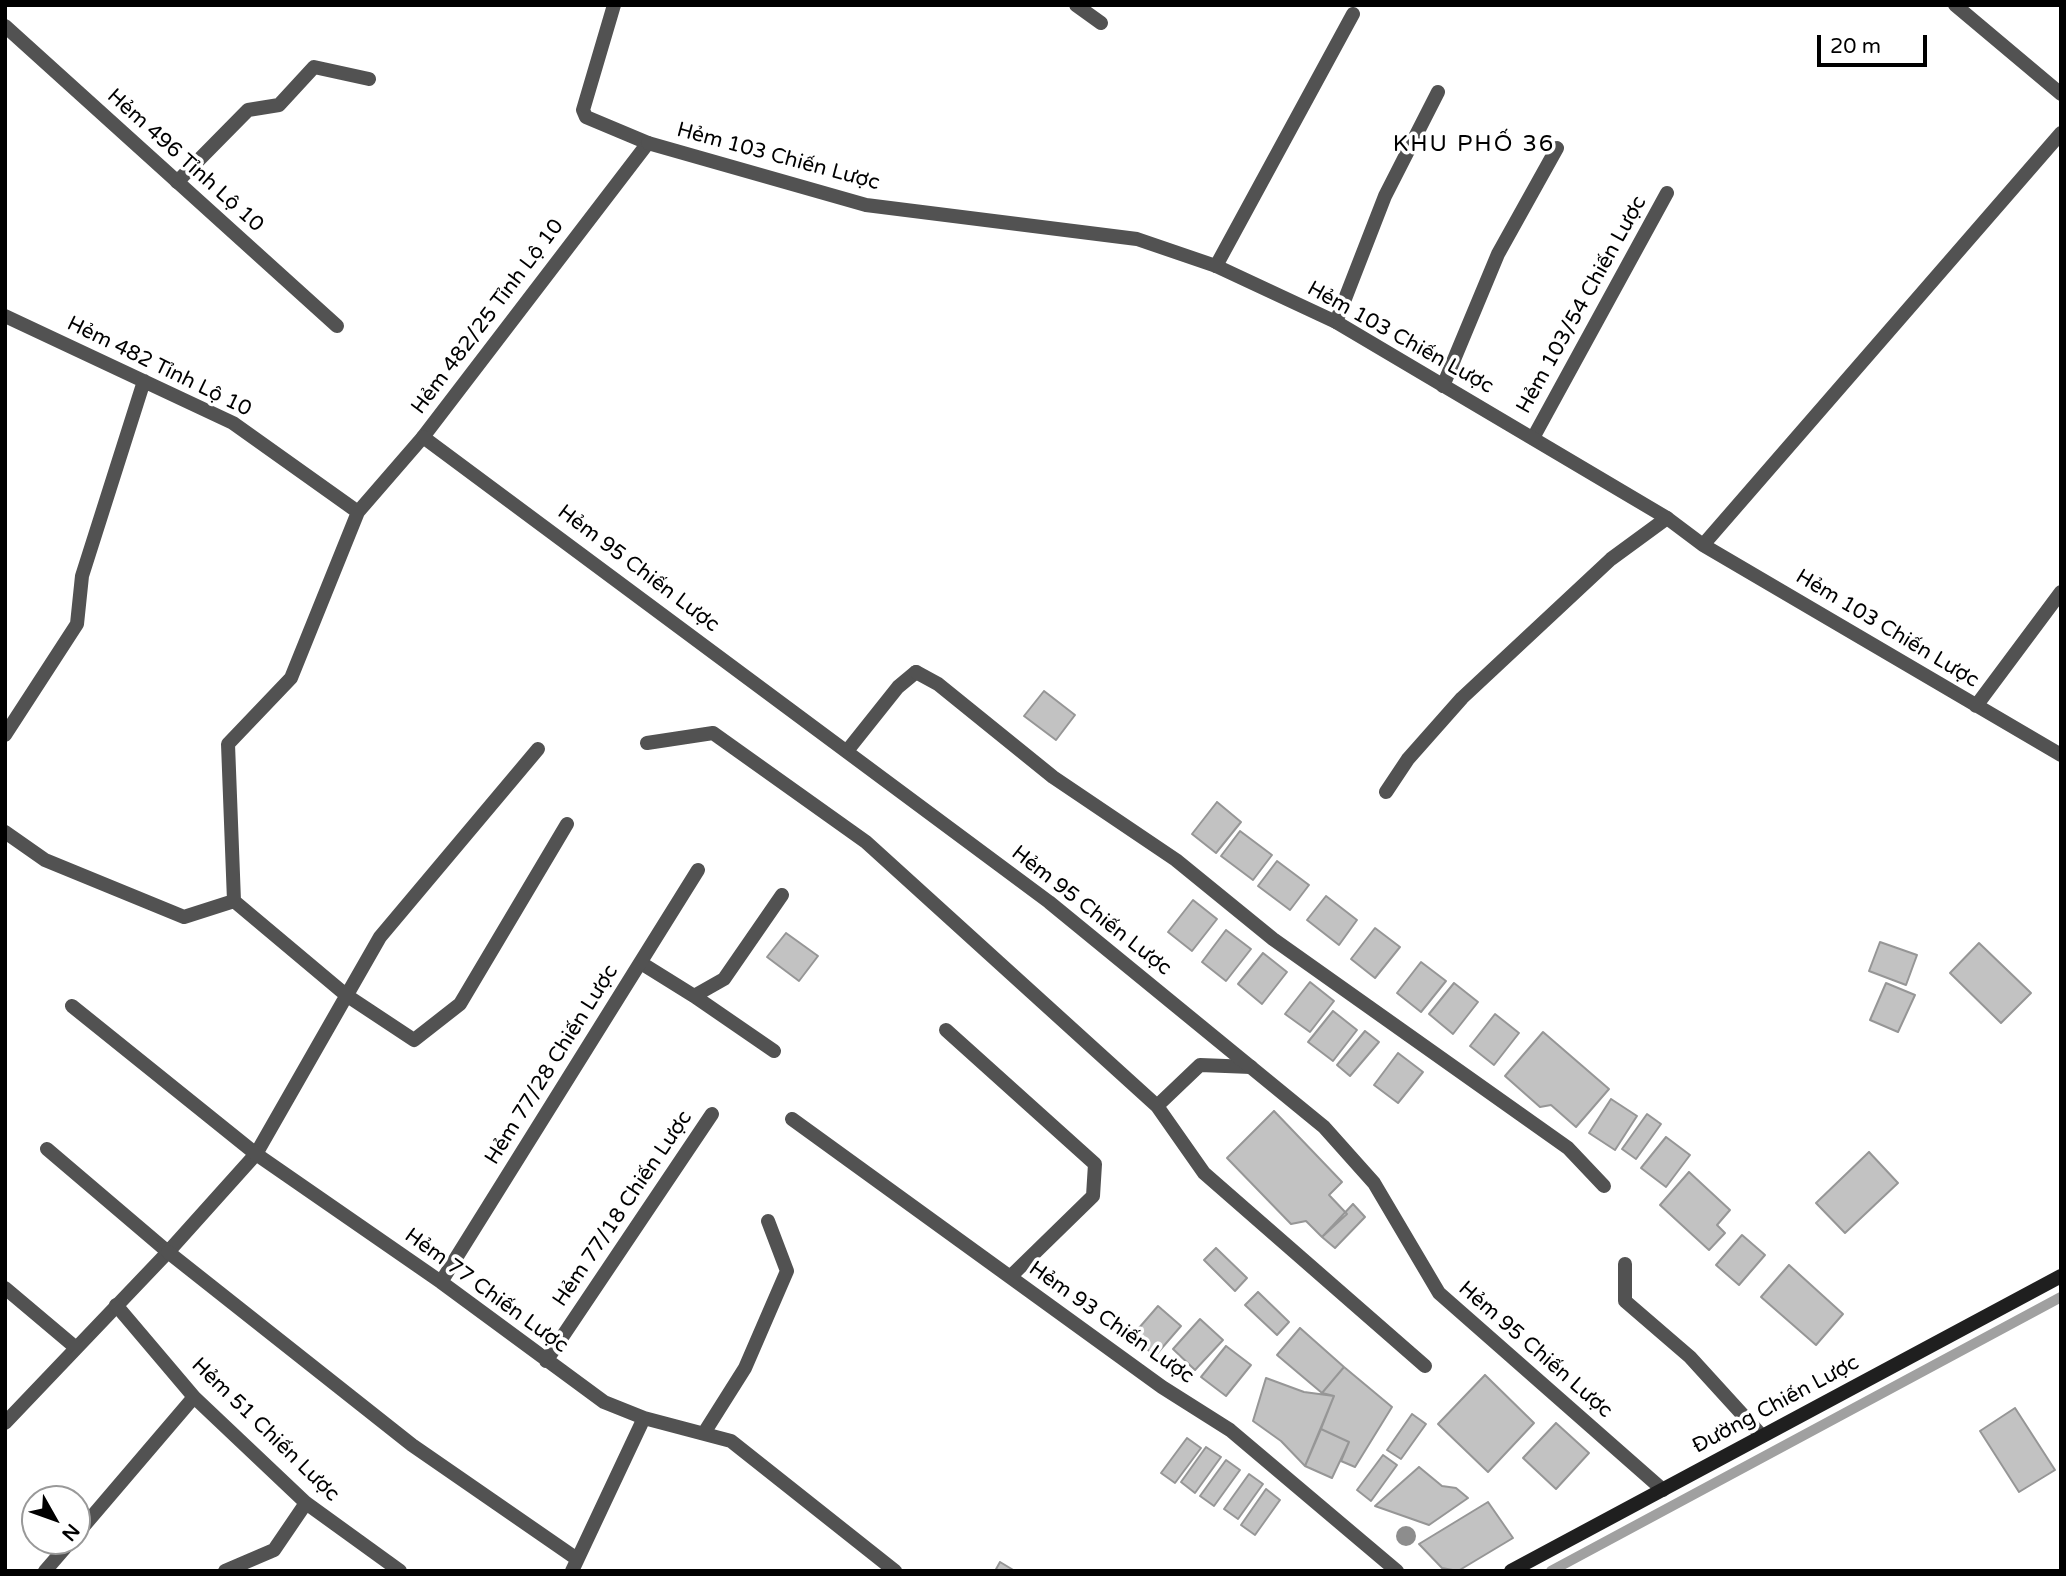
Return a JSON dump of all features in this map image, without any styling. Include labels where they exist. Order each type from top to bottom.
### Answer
[{"type":"street","name":"Hẻm 103 Chiến Lược","points":[[614,5],[583,110],[586,117],[648,143],[866,205],[1137,239],[1216,266],[1336,322],[1667,518],[1703,545],[2061,755]]},
{"type":"street","points":[[1076,5],[1101,23]]},
{"type":"street","points":[[1955,5],[2061,94]]},
{"type":"street","points":[[1216,266],[1353,13]]},
{"type":"street","name":"Hẻm 496 Tỉnh Lộ 10","points":[[5,26],[337,326]]},
{"type":"street","points":[[177,182],[248,110],[279,105],[314,67],[369,79]]},
{"type":"street","points":[[1336,322],[1385,196],[1438,92]]},
{"type":"street","points":[[1703,545],[2061,133]]},
{"type":"street","name":"Hẻm 482/25 Tỉnh Lộ 10","points":[[234,901],[228,744],[291,678],[358,512],[423,436],[648,143]]},
{"type":"street","points":[[1443,386],[1498,254],[1557,148]]},
{"type":"street","name":"Hẻm 103/54 Chiến Lược","points":[[1534,438],[1667,193]]},
{"type":"street","name":"Hẻm 482 Tỉnh Lộ 10","points":[[5,316],[233,423],[358,512]]},
{"type":"street","points":[[5,735],[77,624],[82,576],[144,381]]},
{"type":"street","name":"Hẻm 95 Chiến Lược","points":[[423,436],[1049,902],[1324,1127],[1374,1183],[1439,1293],[1663,1490]]},
{"type":"street","points":[[1386,792],[1408,759],[1462,698],[1611,559],[1667,518]]},
{"type":"street","points":[[1976,706],[2061,592]]},
{"type":"street","points":[[847,751],[898,687],[916,672],[939,684],[1053,777],[1176,860],[1273,939],[1568,1148],[1604,1186]]},
{"type":"street","points":[[647,743],[713,733],[866,842],[1157,1106],[1204,1173],[1425,1366]]},
{"type":"street","points":[[5,1423],[168,1252],[256,1154],[380,937],[538,749]]},
{"type":"street","points":[[5,832],[45,860],[184,917],[234,901],[346,995],[414,1040],[460,1004],[567,824]]},
{"type":"street","name":"Hẻm 77/28 Chiến Lược","points":[[441,1282],[698,870]]},
{"type":"street","points":[[694,996],[724,979],[782,895]]},
{"type":"street","points":[[640,963],[774,1051]]},
{"type":"street","name":"Hẻm 77 Chiến Lược","points":[[72,1006],[256,1154],[441,1282],[604,1402],[645,1418],[730,1441],[895,1571]]},
{"type":"street","points":[[946,1030],[1095,1164],[1093,1196],[1010,1277]]},
{"type":"street","points":[[1157,1106],[1200,1065],[1251,1067]]},
{"type":"street","name":"Hẻm 77/18 Chiến Lược","points":[[546,1361],[712,1115]]},
{"type":"street","name":"Hẻm 93 Chiến Lược","points":[[792,1119],[1162,1387],[1230,1430],[1397,1571]]},
{"type":"street","points":[[47,1149],[168,1252],[412,1445],[574,1565],[645,1418]]},
{"type":"street","points":[[704,1433],[745,1368],[787,1271],[768,1221]]},
{"type":"street","points":[[1625,1265],[1625,1301],[1690,1357],[1762,1436]]},
{"type":"street","name":"Đường Chiến Lược","points":[[1511,1571],[2061,1276]]},
{"type":"street","points":[[5,1288],[75,1347]]},
{"type":"street","name":"Hẻm 51 Chiến Lược","points":[[116,1304],[194,1397],[306,1503],[400,1571]]},
{"type":"street","points":[[91,1518],[194,1397]]},
{"type":"street","points":[[225,1571],[275,1550],[306,1503]]},
{"type":"street","points":[[46,1571],[59,1555]]},
{"type":"building","points":[[1044,691],[1075,715],[1056,740],[1024,716]]},
{"type":"building","points":[[1217,802],[1241,822],[1216,853],[1192,834]]},
{"type":"building","points":[[1240,831],[1272,855],[1253,880],[1221,856]]},
{"type":"building","points":[[1277,861],[1309,885],[1290,910],[1258,886]]},
{"type":"building","points":[[1326,896],[1357,920],[1339,945],[1307,920]]},
{"type":"building","points":[[1193,900],[1217,919],[1192,951],[1168,932]]},
{"type":"building","points":[[1375,928],[1400,947],[1375,978],[1351,959]]},
{"type":"building","points":[[1226,930],[1251,949],[1226,981],[1202,962]]},
{"type":"building","points":[[786,933],[818,956],[799,981],[767,957]]},
{"type":"building","points":[[1880,942],[1917,955],[1906,985],[1869,971]]},
{"type":"building","points":[[1979,943],[2031,993],[2001,1023],[1950,973]]},
{"type":"building","points":[[1263,953],[1287,972],[1262,1004],[1238,984]]},
{"type":"building","points":[[1421,962],[1446,981],[1421,1012],[1397,993]]},
{"type":"building","points":[[1310,982],[1334,1001],[1310,1032],[1285,1014]]},
{"type":"building","points":[[1454,983],[1478,1002],[1453,1034],[1429,1014]]},
{"type":"building","points":[[1886,983],[1915,995],[1898,1032],[1870,1020]]},
{"type":"building","points":[[1333,1011],[1357,1030],[1333,1061],[1308,1042]]},
{"type":"building","points":[[1495,1014],[1519,1033],[1494,1065],[1470,1046]]},
{"type":"building","points":[[1365,1031],[1379,1042],[1350,1076],[1337,1065]]},
{"type":"building","points":[[1543,1032],[1609,1089],[1576,1127],[1551,1105],[1540,1107],[1505,1076]]},
{"type":"building","points":[[1398,1053],[1423,1072],[1398,1103],[1374,1085]]},
{"type":"building","points":[[1611,1099],[1637,1116],[1615,1150],[1589,1133]]},
{"type":"building","points":[[1274,1111],[1342,1182],[1329,1195],[1347,1214],[1322,1237],[1306,1221],[1291,1224],[1227,1158]]},
{"type":"building","points":[[1647,1114],[1661,1124],[1636,1159],[1622,1149]]},
{"type":"building","points":[[1666,1137],[1690,1155],[1666,1187],[1641,1168]]},
{"type":"building","points":[[1869,1152],[1898,1183],[1845,1233],[1816,1203]]},
{"type":"building","points":[[1689,1172],[1730,1210],[1717,1225],[1725,1233],[1709,1250],[1660,1205]]},
{"type":"building","points":[[1353,1204],[1365,1217],[1335,1248],[1322,1237]]},
{"type":"building","points":[[1742,1235],[1765,1255],[1739,1285],[1716,1265]]},
{"type":"building","points":[[1216,1248],[1247,1278],[1235,1291],[1204,1260]]},
{"type":"building","points":[[1789,1265],[1843,1314],[1816,1345],[1761,1297]]},
{"type":"building","points":[[1258,1292],[1289,1322],[1277,1335],[1245,1305]]},
{"type":"building","points":[[1158,1306],[1181,1326],[1155,1356],[1132,1336]]},
{"type":"building","points":[[1200,1319],[1223,1340],[1195,1370],[1173,1349]]},
{"type":"building","points":[[1300,1328],[1344,1367],[1322,1393],[1277,1355]]},
{"type":"building","points":[[1226,1346],[1251,1365],[1226,1396],[1201,1377]]},
{"type":"building","points":[[1344,1367],[1392,1407],[1355,1467],[1341,1461],[1349,1442],[1321,1429],[1334,1396],[1322,1393]]},
{"type":"building","points":[[1485,1375],[1534,1423],[1488,1472],[1438,1424]]},
{"type":"building","points":[[1266,1378],[1304,1392],[1334,1396],[1305,1466],[1281,1441],[1253,1421]]},
{"type":"building","points":[[2015,1408],[2055,1470],[2019,1492],[1980,1431]]},
{"type":"building","points":[[1412,1414],[1426,1424],[1401,1459],[1387,1450]]},
{"type":"building","points":[[1556,1423],[1589,1453],[1556,1489],[1523,1458]]},
{"type":"building","points":[[1321,1429],[1349,1442],[1332,1478],[1305,1466]]},
{"type":"building","points":[[1187,1438],[1201,1448],[1175,1483],[1161,1473]]},
{"type":"building","points":[[1206,1447],[1221,1457],[1195,1493],[1181,1482]]},
{"type":"building","points":[[1383,1455],[1397,1465],[1371,1501],[1357,1490]]},
{"type":"building","points":[[1226,1460],[1240,1470],[1214,1506],[1200,1496]]},
{"type":"building","points":[[1419,1467],[1442,1486],[1456,1488],[1468,1498],[1429,1525],[1375,1506]]},
{"type":"building","points":[[1249,1474],[1263,1484],[1238,1519],[1224,1509]]},
{"type":"building","points":[[1266,1489],[1280,1500],[1255,1535],[1241,1525]]},
{"type":"building","points":[[1488,1502],[1513,1538],[1458,1571],[1442,1568],[1419,1544]]},
{"type":"building","points":[[1000,1562],[1015,1571],[995,1571]]},
{"type":"waterway","points":[[1551,1571],[2061,1297]]},
{"type":"district","name":"KHU PHỐ 36","points":[[1474,145]]}]
